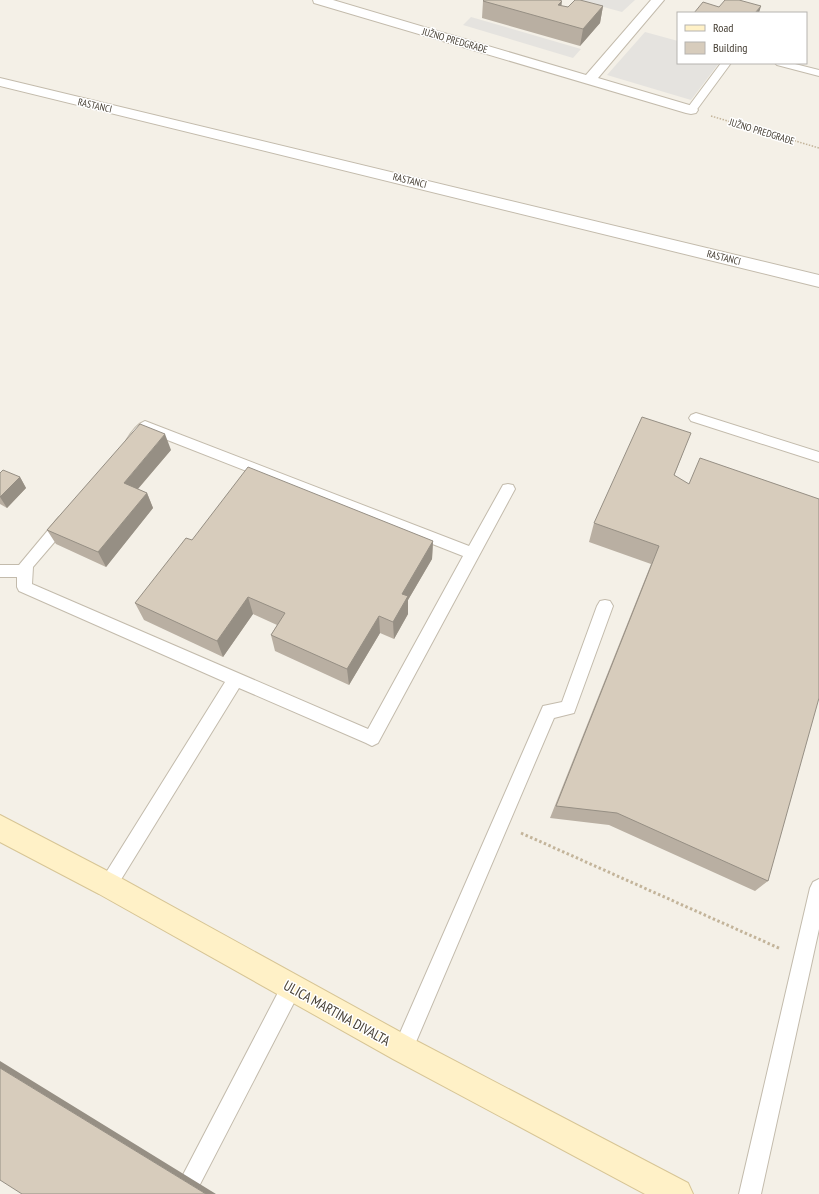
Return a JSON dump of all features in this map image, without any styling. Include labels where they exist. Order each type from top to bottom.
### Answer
[{"type":"street","name":"JUŽNO PREDGRAĐE","points":[[319,0],[691,110]]},
{"type":"street","points":[[590,79],[658,0]]},
{"type":"street","name":"RASTANCI","points":[[0,82],[819,280]]},
{"type":"street","name":"ULICA MARTINA DIVALTA","points":[[0,828],[108,885],[403,1049],[677,1194]]},
{"type":"lane","points":[[691,110],[725,64]]},
{"type":"lane","points":[[784,64],[819,73]]},
{"type":"lane","points":[[696,418],[819,457]]},
{"type":"lane","points":[[124,450],[145,426],[472,552]]},
{"type":"lane","points":[[73,510],[26,565],[24,587],[372,738],[472,552],[508,489]]},
{"type":"lane","points":[[0,571],[26,571]]},
{"type":"lane","points":[[403,1049],[550,711],[568,708],[605,606]]},
{"type":"lane","points":[[108,885],[236,679]]},
{"type":"lane","points":[[750,1194],[803,960],[815,923],[819,888]]},
{"type":"lane","points":[[184,1194],[291,988]]},
{"type":"path","name":"JUŽNO PREDGRAĐE","points":[[691,110],[819,148]]},
{"type":"path","points":[[501,824],[803,960]]},
{"type":"shaded area","points":[[578,0],[635,0],[622,12]]},
{"type":"shaded area","points":[[471,17],[581,49],[573,58],[463,25]]},
{"type":"shaded area","points":[[645,32],[677,41],[677,64],[718,64],[691,100],[607,75]]},
{"type":"building","points":[[559,0],[562,1],[558,5],[568,7],[575,0],[580,0],[603,6],[583,29],[483,1]]},
{"type":"building","points":[[725,0],[739,0],[761,6],[756,12],[695,12],[703,2],[719,7]]},
{"type":"building","points":[[642,417],[691,433],[674,475],[689,484],[700,458],[819,499],[819,698],[768,881],[617,813],[556,806],[659,546],[594,523]]},
{"type":"building","points":[[140,424],[165,434],[124,483],[147,493],[98,552],[47,530]]},
{"type":"building","points":[[248,467],[433,541],[402,594],[408,596],[393,622],[379,616],[347,669],[271,635],[285,613],[248,597],[217,641],[135,603],[186,538],[192,540]]},
{"type":"building","points":[[3,470],[20,477],[0,497],[0,473]]},
{"type":"building","points":[[0,1068],[206,1194],[22,1194],[0,1180]]}]
